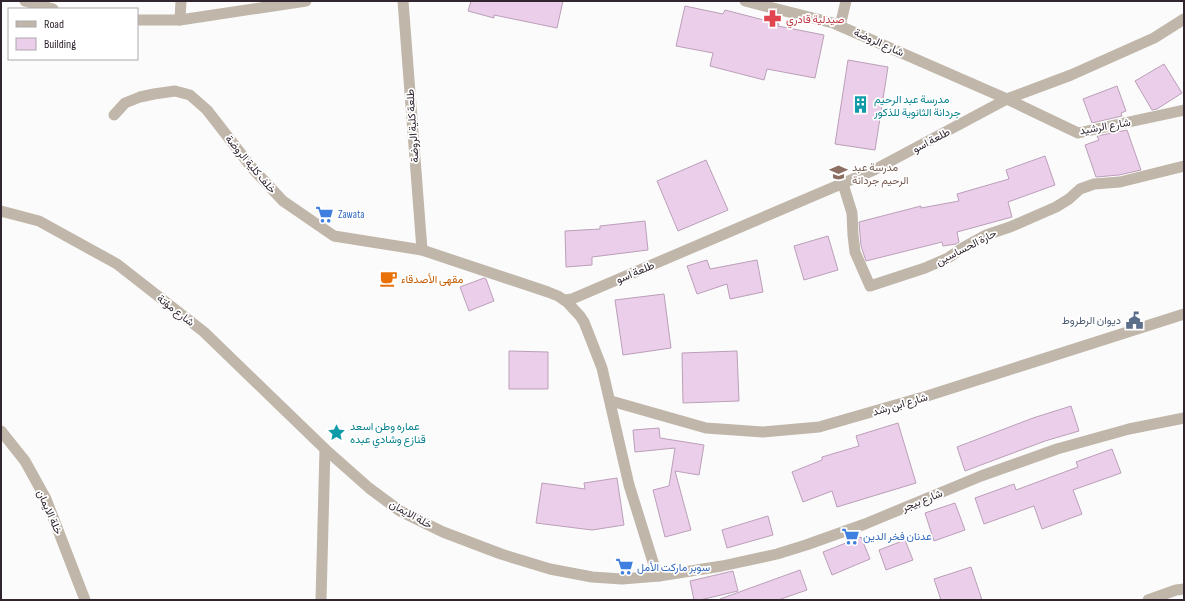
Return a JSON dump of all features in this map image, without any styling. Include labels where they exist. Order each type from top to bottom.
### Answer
[{"type":"street","points":[[25,1],[49,8]]},
{"type":"street","points":[[180,20],[181,1]]},
{"type":"street","points":[[138,20],[180,20],[306,1]]},
{"type":"street","name":"طلعة كلية الروضة","points":[[403,1],[422,250]]},
{"type":"street","name":"شارع الروضة","points":[[745,1],[833,23],[1007,99]]},
{"type":"street","points":[[840,26],[846,1]]},
{"type":"street","name":"طلعة اسو","points":[[564,300],[572,299],[844,184],[874,170],[1007,99],[1071,75],[1154,38],[1184,19]]},
{"type":"street","name":"خلف كلية الروضة","points":[[114,115],[126,103],[140,97],[175,92],[190,95],[208,110],[253,169],[283,201],[334,236],[422,250],[548,292],[564,300],[574,308],[584,322],[602,368],[611,400],[630,485],[653,562],[659,576]]},
{"type":"street","name":"شارع الرشيد","points":[[1007,99],[1078,133],[1184,110]]},
{"type":"street","name":"حارة الحساسين","points":[[844,184],[852,213],[852,235],[855,252],[870,286],[925,268],[948,258],[964,247],[986,236],[1056,207],[1069,200],[1080,189],[1094,184],[1120,182],[1184,166]]},
{"type":"street","name":"شارع مؤتة","points":[[1,211],[39,221],[117,264],[204,332],[325,449]]},
{"type":"street","name":"شارع ابن رشد","points":[[611,400],[706,428],[763,432],[819,427],[927,396],[1184,314]]},
{"type":"street","name":"شارع بيجر","points":[[659,576],[722,566],[777,554],[865,524],[981,476],[1057,449],[1129,429],[1184,418]]},
{"type":"street","name":"خلة الايمان","points":[[1,431],[25,461],[46,499],[85,600]]},
{"type":"street","points":[[321,600],[325,449]]},
{"type":"street","name":"خلة الايمان","points":[[325,449],[369,488],[400,511],[443,532],[550,569],[592,577],[622,579],[659,576]]},
{"type":"street","points":[[1148,600],[1176,590],[1184,589]]},
{"type":"building","points":[[471,1],[563,1],[557,28],[494,15],[494,18],[468,11]]},
{"type":"building","points":[[685,6],[723,14],[725,10],[779,24],[778,26],[824,35],[815,78],[767,69],[764,80],[710,66],[713,53],[676,46]]},
{"type":"building","name":"مدرسة عبد الرحيم جردانة الثانوية للذكور","points":[[848,60],[888,67],[875,150],[835,144]]},
{"type":"building","points":[[1164,64],[1182,93],[1157,109],[1152,110],[1135,81]]},
{"type":"building","points":[[1117,86],[1126,111],[1121,113],[1122,116],[1092,123],[1083,99]]},
{"type":"building","points":[[1127,130],[1141,170],[1119,175],[1096,177],[1085,145],[1099,140],[1097,136]]},
{"type":"building","points":[[1045,156],[1055,185],[1008,202],[1012,217],[957,232],[959,242],[956,244],[943,246],[942,242],[866,261],[861,246],[859,222],[921,206],[921,208],[959,201],[957,194],[1009,179],[1006,170]]},
{"type":"building","points":[[706,160],[728,210],[678,231],[657,181]]},
{"type":"building","points":[[645,221],[648,250],[592,257],[592,265],[566,267],[565,231],[600,229],[600,226]]},
{"type":"building","points":[[828,236],[838,270],[804,280],[794,246]]},
{"type":"building","points":[[707,260],[710,269],[757,260],[763,292],[730,299],[727,284],[697,294],[687,266]]},
{"type":"building","points":[[484,278],[486,279],[494,301],[469,311],[460,287]]},
{"type":"building","points":[[664,294],[671,348],[623,355],[615,300]]},
{"type":"building","points":[[509,351],[548,352],[548,389],[509,389]]},
{"type":"building","points":[[737,351],[739,401],[683,403],[682,353]]},
{"type":"building","points":[[1071,406],[1079,431],[1045,441],[965,471],[957,447],[1033,418]]},
{"type":"building","points":[[898,423],[916,483],[837,507],[832,491],[803,502],[792,472],[822,460],[822,457],[859,446],[856,436]]},
{"type":"building","points":[[659,428],[660,438],[704,445],[699,475],[675,471],[691,530],[665,537],[653,490],[669,486],[675,448],[635,452],[633,430]]},
{"type":"building","points":[[1112,449],[1121,473],[1073,490],[1082,514],[1042,529],[1034,506],[984,524],[975,498],[1014,484],[1016,490],[1078,467],[1076,462]]},
{"type":"building","points":[[617,478],[624,525],[592,530],[536,523],[542,483],[585,489],[584,483]]},
{"type":"building","points":[[955,503],[965,530],[934,541],[925,513]]},
{"type":"building","points":[[768,516],[773,535],[727,548],[722,530]]},
{"type":"building","points":[[861,537],[870,559],[832,575],[823,552]]},
{"type":"building","points":[[905,540],[913,560],[886,570],[879,550]]},
{"type":"building","points":[[971,567],[982,600],[941,600],[934,579]]},
{"type":"building","points":[[800,570],[807,590],[778,600],[720,600],[720,599]]},
{"type":"building","points":[[733,571],[738,591],[700,600],[694,600],[690,581]]},
{"type":"place","name":"صيدلية قادري","points":[[773,19]]},
{"type":"place","name":"مدرسة عبد الرحيم جردانة الثانوية للذكور","points":[[861,105]]},
{"type":"place","name":"مدرسة عبد الرحيم جردانة","points":[[839,173]]},
{"type":"place","name":"Zawata","points":[[325,214]]},
{"type":"place","name":"مقهى الأصدقاء","points":[[388,279]]},
{"type":"place","name":"ديوان الرطروط","points":[[1134,320]]},
{"type":"place","name":"عماره وطن اسعد قنازع وشادي عبده","points":[[337,432]]},
{"type":"place","name":"عدنان فخر الدين","points":[[850,536]]},
{"type":"place","name":"سوبر ماركت الأمل","points":[[624,567]]}]
